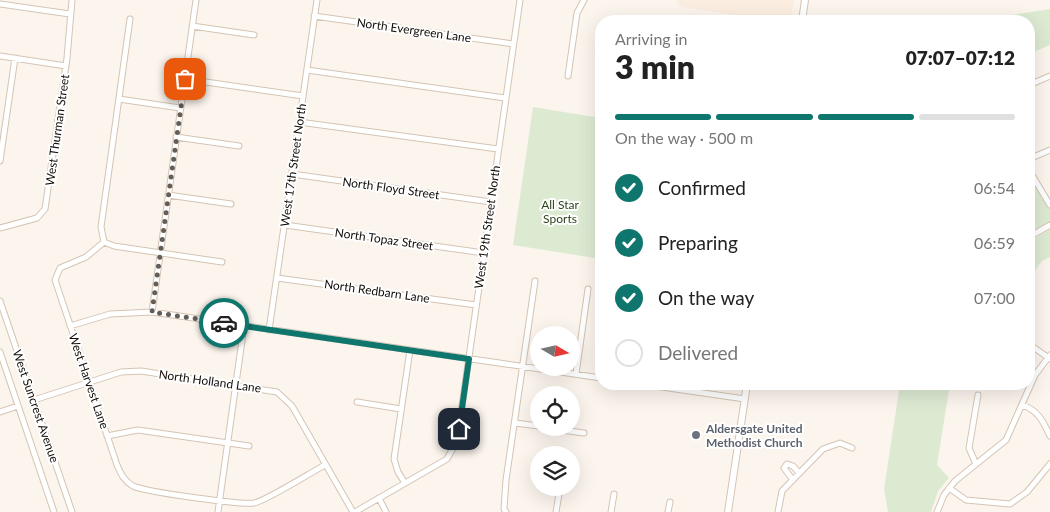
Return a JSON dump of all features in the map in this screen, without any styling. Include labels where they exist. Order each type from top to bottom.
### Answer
[{"type":"main road","points":[[803,15],[806,0]]},
{"type":"main road","points":[[728,512],[746,390]]},
{"type":"street","name":"West Thurman Street","points":[[0,228],[37,218],[45,209],[66,66],[72,0]]},
{"type":"street","points":[[152,312],[196,0]]},
{"type":"street","name":"West 17th Street North","points":[[269,330],[317,0]]},
{"type":"street","name":"West 19th Street North","points":[[405,483],[447,459],[452,453],[459,429],[520,0]]},
{"type":"street","points":[[568,76],[577,13],[584,0]]},
{"type":"street","points":[[0,4],[15,3],[70,14]]},
{"type":"street","name":"North Evergreen Lane","points":[[314,16],[513,44]]},
{"type":"street","points":[[130,18],[101,227],[104,242],[114,246],[222,262]]},
{"type":"street","points":[[192,26],[254,35]]},
{"type":"street","points":[[0,56],[66,66]]},
{"type":"street","points":[[0,161],[15,58]]},
{"type":"street","points":[[307,70],[505,98]]},
{"type":"street","points":[[1035,82],[1050,76]]},
{"type":"street","points":[[185,79],[303,96]]},
{"type":"street","points":[[119,99],[180,108]]},
{"type":"street","points":[[300,122],[498,149]]},
{"type":"street","points":[[176,137],[239,146]]},
{"type":"street","points":[[1035,156],[1050,150]]},
{"type":"street","name":"North Floyd Street","points":[[292,174],[491,202]]},
{"type":"street","points":[[1035,180],[1050,205]]},
{"type":"street","points":[[168,195],[231,204]]},
{"type":"street","name":"North Topaz Street","points":[[285,225],[484,253]]},
{"type":"street","points":[[1035,233],[1050,225]]},
{"type":"street","name":"West Harvest Lane","points":[[104,242],[86,258],[60,268],[56,274],[56,285],[121,475],[131,484],[157,491],[219,500]]},
{"type":"street","name":"North Redbarn Lane","points":[[277,278],[476,305]]},
{"type":"street","points":[[506,512],[504,509],[506,480],[535,281]]},
{"type":"street","points":[[580,346],[588,289]]},
{"type":"street","name":"West Suncrest Avenue","points":[[0,300],[72,512]]},
{"type":"street","points":[[70,326],[110,314],[152,312],[530,368]]},
{"type":"street","points":[[218,512],[244,326]]},
{"type":"street","points":[[1035,348],[1049,357],[1035,375]]},
{"type":"street","points":[[354,512],[405,483],[398,472],[394,459],[410,350]]},
{"type":"street","points":[[0,352],[54,512]]},
{"type":"street","name":"North Holland Lane","points":[[34,400],[121,372],[141,372],[277,392],[287,399],[354,512]]},
{"type":"street","points":[[580,375],[595,377]]},
{"type":"street","points":[[683,390],[745,399]]},
{"type":"street","points":[[937,512],[955,480],[1006,440],[1028,390]]},
{"type":"street","points":[[976,464],[969,448],[978,395]]},
{"type":"street","points":[[357,402],[401,409]]},
{"type":"street","points":[[1022,405],[1038,414],[1050,436]]},
{"type":"street","points":[[0,412],[18,406]]},
{"type":"street","points":[[514,423],[530,425]]},
{"type":"street","points":[[107,436],[138,430],[249,446]]},
{"type":"street","points":[[580,432],[584,433]]},
{"type":"street","points":[[778,512],[782,491],[823,449],[840,443],[852,448]]},
{"type":"street","points":[[793,480],[784,468],[787,464],[793,466],[799,473]]},
{"type":"street","points":[[949,488],[966,500],[1010,504],[1028,492],[1050,464]]},
{"type":"street","points":[[219,500],[255,503],[325,465]]},
{"type":"street","points":[[611,512],[614,494]]},
{"type":"street","points":[[556,512],[559,496]]},
{"type":"street","points":[[379,498],[386,512]]},
{"type":"street","points":[[668,512],[670,502]]},
{"type":"shaded area","points":[[676,0],[794,0],[791,15],[729,15],[681,7]]},
{"type":"green space","points":[[1050,9],[1050,45],[1035,51],[1035,15],[1012,15]]},
{"type":"green space","name":"All Star Sports","points":[[533,107],[595,117],[595,258],[513,245]]},
{"type":"green space","points":[[1035,186],[1050,210],[1050,222],[1035,231]]},
{"type":"green space","points":[[1050,229],[1050,257],[1042,261],[1035,271],[1035,238]]},
{"type":"green space","points":[[899,390],[949,390],[937,465],[949,478],[938,491],[931,512],[888,512],[884,489]]},
{"type":"way so far","points":[[185,79],[152,312],[224,323]]},
{"type":"place","name":"Aldersgate United Methodist Church","points":[[696,435]]},
{"type":"route","points":[[224,323],[469,359],[459,429]]}]
